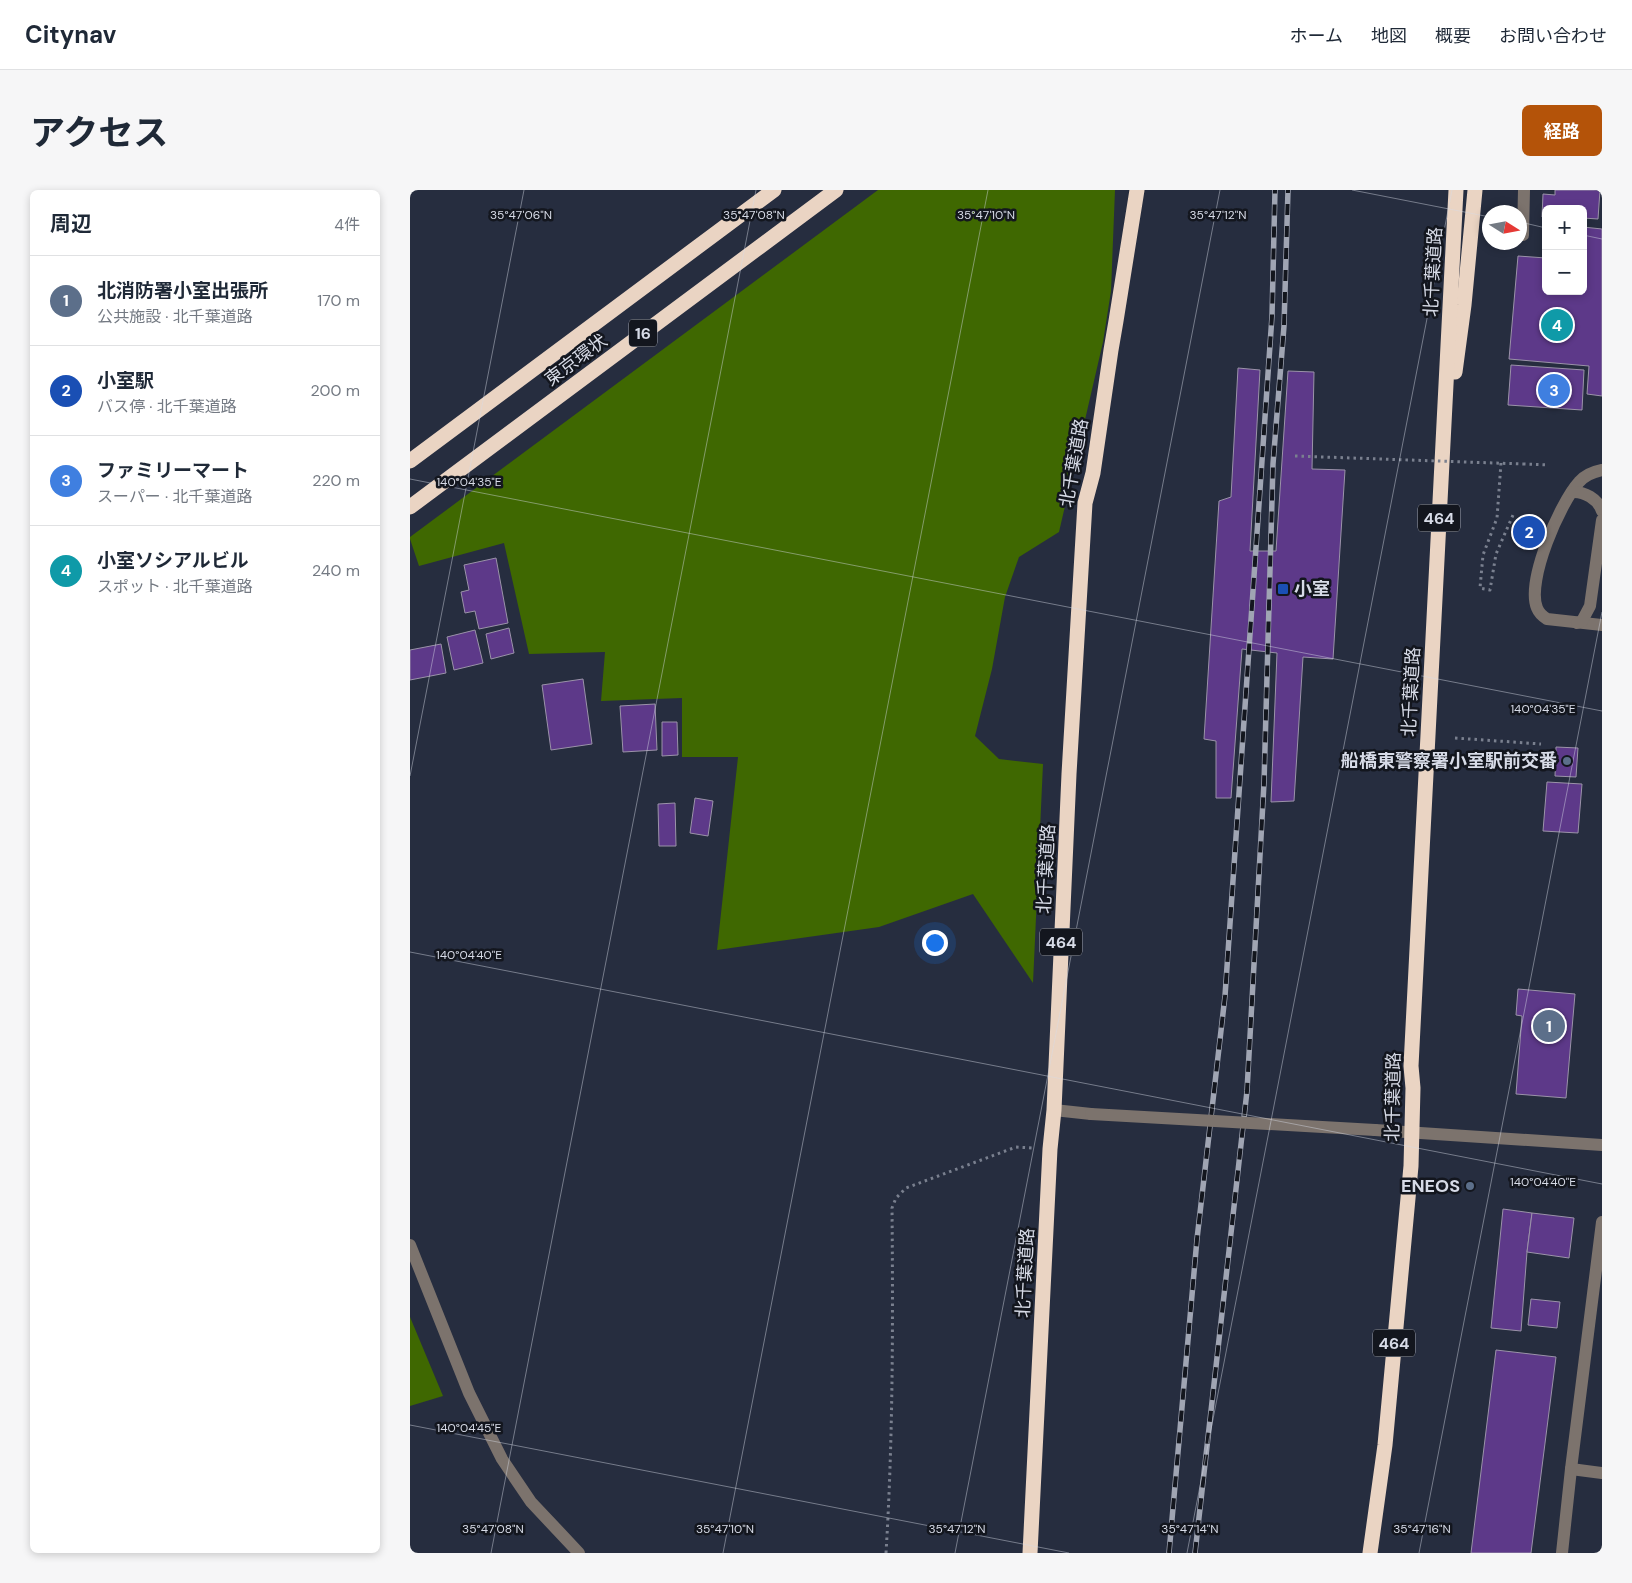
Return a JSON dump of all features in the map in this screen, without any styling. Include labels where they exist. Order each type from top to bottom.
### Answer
[{"type":"highway","name":"東京環状","points":[[410,462],[774,190]]},
{"type":"highway","name":"東京環状","points":[[410,507],[836,190]]},
{"type":"highway","name":"北千葉道路","points":[[1030,1553],[1050,1149],[1054,1110],[1068,784],[1084,503],[1093,473],[1110,350],[1137,190]]},
{"type":"highway","name":"北千葉道路","points":[[1370,1553],[1386,1435],[1410,1166],[1413,1088],[1411,1066],[1456,190]]},
{"type":"highway","points":[[1440,505],[1446,432],[1464,305],[1475,190]]},
{"type":"street","points":[[1523,205],[1524,190]]},
{"type":"street","points":[[1602,470],[1590,473],[1583,478],[1558,515],[1548,538],[1534,591],[1536,606],[1542,616],[1551,620],[1602,626]]},
{"type":"street","points":[[1572,492],[1579,492],[1592,498],[1598,502],[1602,511]]},
{"type":"street","points":[[1577,623],[1582,620],[1590,606],[1602,520]]},
{"type":"street","points":[[1054,1110],[1091,1114],[1602,1145]]},
{"type":"street","points":[[1562,1553],[1602,1222]]},
{"type":"street","points":[[410,1245],[469,1393],[502,1459],[531,1502],[579,1553]]},
{"type":"street","points":[[1571,1469],[1602,1472]]},
{"type":"path","points":[[1295,456],[1549,465]]},
{"type":"path","points":[[1501,463],[1497,518],[1483,555],[1480,588],[1490,590],[1496,554],[1513,515]]},
{"type":"path","points":[[1455,738],[1541,744]]},
{"type":"path","points":[[886,1553],[890,1476],[893,1335],[892,1208],[896,1198],[906,1188],[1016,1147],[1050,1149]]},
{"type":"green space","points":[[878,190],[1115,190],[1111,291],[1103,342],[1059,532],[1019,557],[1005,597],[992,669],[975,736],[999,759],[1043,764],[1033,983],[973,894],[879,927],[717,950],[738,757],[682,757],[682,698],[601,701],[605,652],[529,654],[504,543],[419,566],[410,539],[410,537]]},
{"type":"green space","points":[[410,1317],[443,1396],[410,1406]]},
{"type":"building","points":[[1555,190],[1600,190],[1598,219],[1587,218],[1587,205],[1543,205],[1543,194],[1555,195]]},
{"type":"building","points":[[1587,227],[1602,229],[1602,396],[1587,394],[1589,366],[1509,359],[1518,256],[1542,258],[1542,295],[1587,295]]},
{"type":"building","points":[[1511,365],[1584,370],[1582,410],[1508,405]]},
{"type":"building","name":"小室","points":[[1238,368],[1260,370],[1250,551],[1276,551],[1288,371],[1314,372],[1312,469],[1345,470],[1333,659],[1303,657],[1294,801],[1271,802],[1277,653],[1242,649],[1231,798],[1216,798],[1216,741],[1204,739],[1219,501],[1231,497]]},
{"type":"building","points":[[496,558],[508,623],[479,629],[475,611],[465,613],[461,592],[469,590],[464,565]]},
{"type":"building","points":[[509,628],[514,653],[491,659],[486,634]]},
{"type":"building","points":[[475,630],[483,663],[454,670],[447,637]]},
{"type":"building","points":[[441,644],[446,673],[410,680],[410,650]]},
{"type":"building","points":[[583,679],[592,744],[551,750],[542,685]]},
{"type":"building","points":[[655,704],[657,750],[623,752],[620,706]]},
{"type":"building","points":[[662,722],[677,722],[678,755],[662,756]]},
{"type":"building","points":[[1556,747],[1578,748],[1576,777],[1555,776]]},
{"type":"building","points":[[1547,782],[1582,784],[1578,833],[1543,831]]},
{"type":"building","points":[[695,798],[713,801],[708,836],[690,833]]},
{"type":"building","points":[[675,803],[676,846],[659,846],[658,804]]},
{"type":"building","points":[[1518,989],[1575,994],[1566,1098],[1516,1094],[1522,1016],[1516,1015]]},
{"type":"building","points":[[1503,1209],[1532,1213],[1521,1331],[1491,1328]]},
{"type":"building","points":[[1532,1213],[1574,1218],[1569,1258],[1527,1252]]},
{"type":"building","points":[[1531,1299],[1560,1302],[1557,1328],[1528,1325]]},
{"type":"building","points":[[1496,1350],[1556,1357],[1531,1553],[1471,1553]]},
{"type":"railway","points":[[1169,1553],[1197,1239],[1225,996],[1272,316],[1275,190]]},
{"type":"railway","points":[[1195,1553],[1247,1091],[1264,783],[1273,464],[1284,326],[1288,190]]},
{"type":"place","name":"小室ソシアルビル","points":[[1557,325]]},
{"type":"place","name":"ファミリーマート","points":[[1554,390]]},
{"type":"place","name":"小室駅","points":[[1529,532]]},
{"type":"place","name":"小室","points":[[1283,589]]},
{"type":"place","name":"船橋東警察署小室駅前交番","points":[[1567,761]]},
{"type":"place","name":"北消防署小室出張所","points":[[1549,1026]]},
{"type":"place","name":"ENEOS","points":[[1470,1186]]}]
